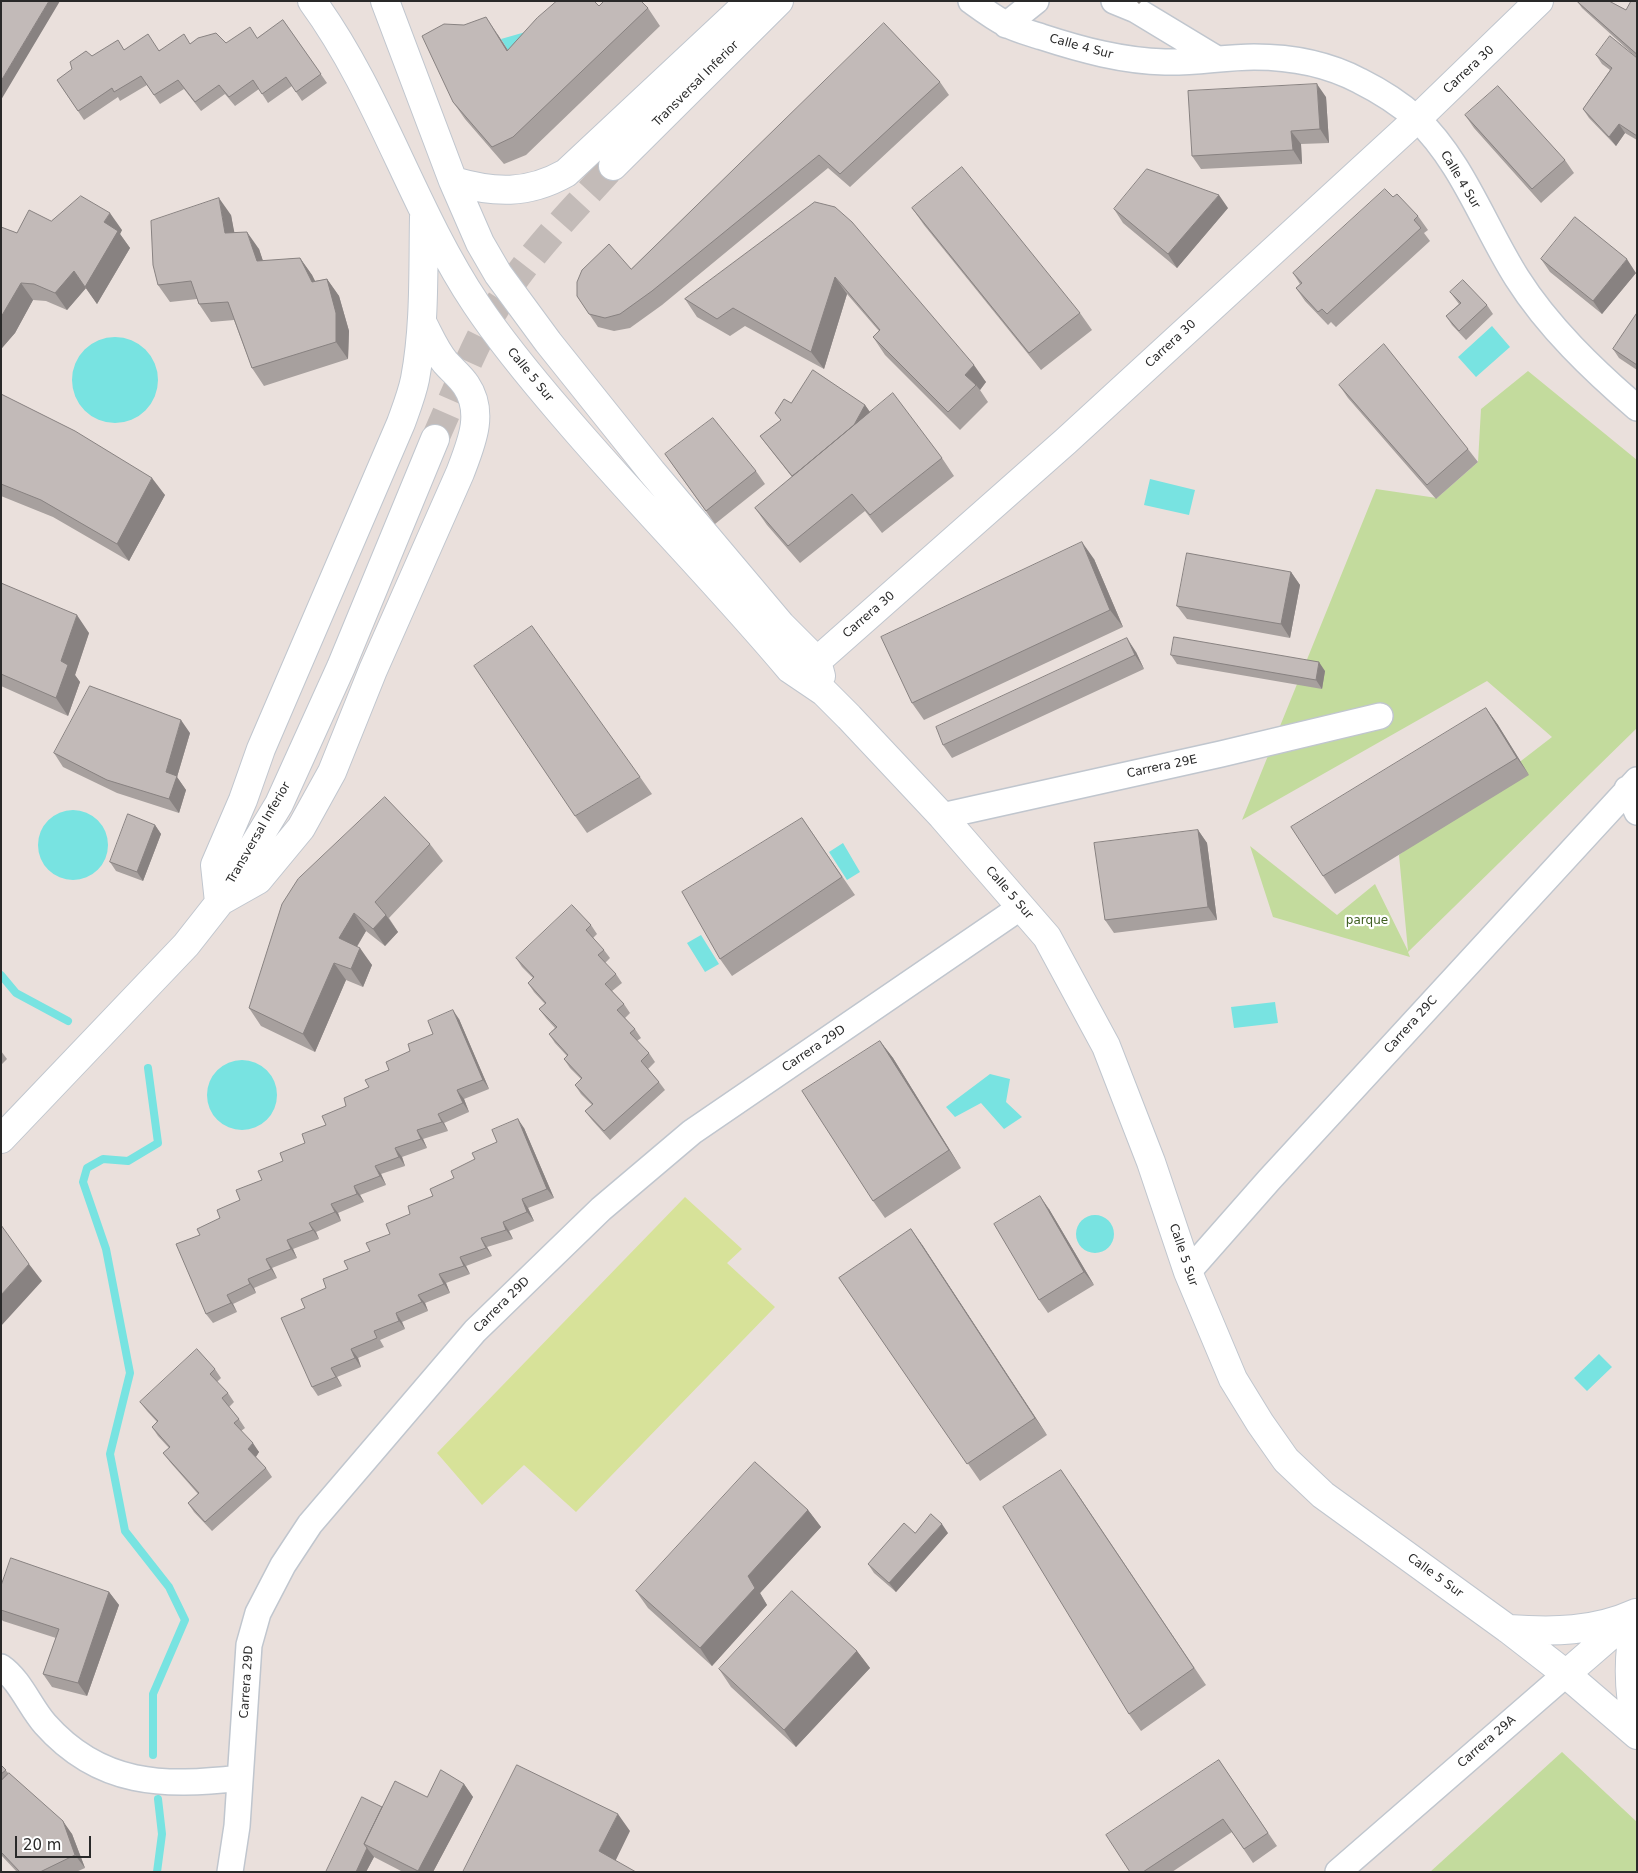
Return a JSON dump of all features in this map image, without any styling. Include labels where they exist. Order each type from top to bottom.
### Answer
[{"type":"street","name":"Calle 5 Sur","points":[[312,1],[360,77],[449,262],[477,306],[521,366],[597,454],[790,669],[824,692],[942,816],[1047,937],[1106,1046],[1151,1162],[1188,1272],[1233,1378],[1260,1423],[1286,1460],[1323,1495],[1508,1629],[1566,1674],[1637,1735]]},
{"type":"street","points":[[385,1],[452,181],[480,243],[498,274],[548,342],[781,625],[817,661],[824,692]]},
{"type":"street","points":[[452,181],[495,191],[515,190],[536,186],[566,173],[750,1]]},
{"type":"street","name":"Transversal Inferior","points":[[613,166],[779,1]]},
{"type":"street","name":"Calle 4 Sur","points":[[971,1],[1006,25],[1077,48],[1121,58],[1166,62],[1253,57],[1289,59],[1324,67],[1358,80],[1389,97],[1417,119],[1437,142],[1463,182],[1517,279],[1553,327],[1608,384],[1637,408]]},
{"type":"street","points":[[1006,25],[1036,1]]},
{"type":"street","points":[[1114,1],[1136,10],[1217,59]]},
{"type":"street","name":"Carrera 30","points":[[790,669],[817,661],[1066,441],[1417,119],[1539,1]]},
{"type":"street","points":[[422,322],[444,360],[472,395],[475,408],[475,422],[472,440],[460,472],[372,670],[332,772],[301,828],[258,880],[219,902],[215,865],[243,800],[261,749],[401,423],[414,380],[422,322],[424,210]]},
{"type":"street","name":"Transversal Inferior","points":[[1,1140],[186,945],[219,902],[279,804],[341,667],[435,439]]},
{"type":"street","name":"Carrera 29E","points":[[942,816],[1212,756],[1380,716]]},
{"type":"street","points":[[1632,784],[1637,812]]},
{"type":"street","name":"Carrera 29C","points":[[1188,1272],[1269,1180],[1632,784]]},
{"type":"street","name":"Carrera 29D","points":[[230,1872],[240,1778],[249,1645],[258,1613],[283,1565],[310,1524],[475,1331],[601,1209],[692,1132],[1021,907]]},
{"type":"street","points":[[1508,1629],[1574,1630],[1606,1624],[1637,1613],[1629,1663],[1629,1688],[1637,1729]]},
{"type":"street","name":"Carrera 29A","points":[[1338,1872],[1637,1613]]},
{"type":"street","points":[[1,1667],[36,1714],[56,1737],[79,1754],[110,1771],[148,1781],[189,1784],[240,1778]]},
{"type":"green space","name":"parque","points":[[1528,371],[1637,460],[1637,728],[1408,952],[1410,957],[1273,917],[1250,846],[1337,915],[1375,884],[1408,951],[1399,855],[1552,737],[1487,681],[1242,820],[1376,489],[1437,498],[1478,462],[1481,409]]},
{"type":"green space","points":[[685,1197],[742,1249],[727,1263],[775,1307],[576,1512],[524,1465],[482,1505],[437,1453]]},
{"type":"green space","points":[[1562,1752],[1637,1822],[1637,1872],[1430,1872]]},
{"type":"water","points":[[536,29],[519,68],[501,39]]},
{"type":"water","points":[[1492,326],[1510,347],[1476,377],[1458,357]]},
{"type":"water","points":[[115,337],[131,340],[139,344],[151,356],[155,364],[158,380],[155,396],[151,404],[139,416],[131,420],[115,423],[99,420],[91,416],[79,404],[75,396],[72,380],[75,364],[79,356],[91,344],[99,340]]},
{"type":"water","points":[[1150,479],[1195,490],[1189,515],[1144,505]]},
{"type":"water","points":[[80,810],[93,816],[102,825],[106,831],[108,845],[106,859],[98,870],[87,878],[66,880],[59,878],[48,870],[40,859],[38,838],[40,831],[48,820],[59,812]]},
{"type":"water","points":[[843,843],[860,872],[847,880],[829,852]]},
{"type":"water","points":[[701,935],[719,964],[705,972],[687,943]]},
{"type":"water","points":[[1275,1002],[1278,1023],[1234,1028],[1231,1007]]},
{"type":"water","points":[[242,1060],[255,1063],[267,1070],[274,1082],[277,1095],[274,1108],[267,1120],[255,1127],[242,1130],[229,1127],[217,1120],[210,1108],[207,1095],[210,1082],[217,1070],[229,1063]]},
{"type":"water","points":[[990,1074],[1010,1079],[1006,1102],[1022,1117],[1004,1129],[981,1103],[955,1117],[946,1107]]},
{"type":"water","points":[[1095,1215],[1109,1220],[1114,1234],[1109,1248],[1095,1253],[1081,1248],[1076,1234],[1081,1220]]},
{"type":"water","points":[[1599,1354],[1612,1367],[1587,1391],[1574,1378]]},
{"type":"building","points":[[1,1],[49,1],[1,81]]},
{"type":"building","points":[[557,1],[594,1],[599,6],[604,1],[641,1],[648,8],[513,137],[492,147],[453,102],[422,36],[444,24],[464,25],[486,17],[507,51],[537,18]]},
{"type":"building","points":[[1577,1],[1609,1],[1626,10],[1631,1],[1637,1],[1637,54]]},
{"type":"building","points":[[283,20],[321,74],[296,92],[286,77],[262,94],[253,80],[229,97],[219,85],[195,102],[178,80],[154,95],[141,76],[114,92],[112,88],[78,111],[57,80],[72,69],[70,62],[86,51],[92,56],[118,40],[124,50],[148,34],[159,51],[184,34],[190,44],[198,38],[216,33],[226,43],[250,27],[257,38]]},
{"type":"building","points":[[884,23],[940,82],[840,174],[819,155],[652,291],[620,314],[605,318],[589,314],[577,296],[577,282],[582,270],[609,244],[631,269]]},
{"type":"building","points":[[1610,36],[1637,58],[1637,136],[1619,124],[1609,137],[1583,109],[1612,68],[1596,55]]},
{"type":"building","points":[[1317,84],[1320,129],[1291,131],[1293,150],[1192,156],[1188,91]]},
{"type":"building","points":[[1498,86],[1565,160],[1532,189],[1465,115]]},
{"type":"building","points":[[962,167],[1080,313],[1029,353],[912,208]]},
{"type":"building","points":[[1147,169],[1219,195],[1168,254],[1114,209]]},
{"type":"building","points":[[1385,189],[1393,197],[1397,194],[1418,216],[1414,220],[1421,228],[1327,314],[1322,309],[1318,312],[1296,288],[1302,283],[1293,273]]},
{"type":"building","points":[[81,196],[110,213],[104,222],[118,231],[85,287],[74,271],[55,293],[34,284],[21,283],[1,317],[1,227],[17,233],[29,210],[51,221]]},
{"type":"building","points":[[219,198],[225,233],[247,232],[257,261],[300,258],[312,282],[327,279],[336,313],[336,342],[252,368],[228,302],[199,304],[191,281],[158,285],[153,265],[151,221]]},
{"type":"building","points":[[815,202],[835,207],[852,222],[974,365],[965,375],[976,385],[948,412],[873,337],[880,330],[835,277],[811,352],[733,308],[717,319],[685,299]]},
{"type":"building","points":[[1575,217],[1627,259],[1593,301],[1541,259]]},
{"type":"building","points":[[1463,280],[1487,305],[1459,331],[1446,316],[1461,303],[1450,292]]},
{"type":"building","points":[[1637,313],[1637,365],[1613,349]]},
{"type":"building","points":[[1384,344],[1468,449],[1427,485],[1339,385]]},
{"type":"building","points":[[813,370],[865,405],[854,425],[792,476],[760,436],[781,420],[775,413],[784,399],[791,403]]},
{"type":"building","points":[[893,393],[942,458],[870,515],[852,494],[788,546],[755,508]]},
{"type":"building","points":[[1,394],[75,431],[152,478],[117,544],[41,500],[1,484]]},
{"type":"building","points":[[713,418],[756,471],[706,511],[665,454]]},
{"type":"building","points":[[1082,542],[1110,610],[912,703],[881,637]]},
{"type":"building","points":[[1187,553],[1291,572],[1281,624],[1177,606]]},
{"type":"building","points":[[1,583],[77,615],[61,661],[68,665],[56,698],[1,674]]},
{"type":"building","points":[[532,626],[640,777],[575,816],[474,666]]},
{"type":"building","points":[[1174,637],[1319,662],[1316,680],[1171,655]]},
{"type":"building","points":[[1127,638],[1135,655],[943,745],[936,727]]},
{"type":"building","points":[[90,686],[181,720],[166,772],[177,776],[169,799],[107,780],[54,753]]},
{"type":"building","points":[[1486,708],[1517,758],[1323,876],[1291,827]]},
{"type":"building","points":[[385,797],[430,844],[375,902],[386,915],[373,929],[354,913],[339,938],[360,948],[351,969],[334,963],[303,1034],[249,1008],[282,904],[298,879]]},
{"type":"building","points":[[128,814],[155,825],[137,872],[110,862]]},
{"type":"building","points":[[802,818],[842,877],[720,959],[682,892]]},
{"type":"building","points":[[1198,830],[1208,907],[1105,920],[1094,843]]},
{"type":"building","points":[[572,905],[591,925],[586,930],[604,950],[598,955],[616,974],[605,984],[624,1004],[617,1010],[635,1029],[630,1033],[649,1053],[641,1061],[659,1082],[604,1131],[585,1111],[593,1104],[575,1085],[582,1078],[564,1059],[568,1055],[549,1034],[557,1027],[539,1009],[546,1003],[528,983],[534,977],[516,958]]},
{"type":"building","points":[[453,1010],[483,1080],[457,1090],[463,1103],[438,1114],[442,1122],[417,1130],[421,1139],[395,1148],[399,1157],[375,1166],[380,1176],[354,1186],[357,1194],[331,1204],[335,1212],[309,1223],[313,1230],[287,1240],[291,1249],[266,1259],[271,1269],[248,1279],[250,1284],[227,1295],[231,1303],[206,1314],[176,1244],[200,1235],[197,1229],[220,1218],[217,1210],[240,1200],[236,1190],[262,1180],[258,1171],[283,1161],[280,1153],[305,1143],[302,1134],[326,1125],[322,1116],[346,1106],[344,1098],[369,1087],[365,1080],[389,1070],[386,1062],[410,1051],[408,1044],[433,1034],[428,1021]]},
{"type":"building","points":[[880,1041],[949,1150],[873,1201],[802,1091]]},
{"type":"building","points":[[518,1119],[547,1189],[522,1199],[527,1212],[503,1222],[506,1230],[481,1238],[486,1248],[460,1257],[464,1266],[439,1274],[444,1284],[418,1295],[422,1302],[396,1313],[399,1321],[374,1331],[377,1338],[351,1349],[355,1358],[331,1368],[336,1377],[312,1387],[281,1318],[305,1308],[301,1299],[326,1288],[323,1279],[348,1269],[344,1261],[370,1251],[366,1243],[390,1234],[386,1224],[410,1214],[408,1206],[433,1196],[430,1189],[454,1178],[451,1171],[475,1159],[472,1153],[497,1142],[492,1130]]},
{"type":"building","points":[[1040,1196],[1084,1272],[1039,1300],[994,1224]]},
{"type":"building","points":[[1,1225],[29,1264],[1,1295]]},
{"type":"building","points":[[911,1229],[1035,1418],[967,1464],[839,1278]]},
{"type":"building","points":[[197,1349],[215,1369],[210,1374],[228,1393],[222,1398],[239,1419],[234,1423],[253,1443],[248,1449],[266,1468],[205,1522],[188,1503],[199,1493],[163,1453],[170,1447],[152,1427],[158,1421],[140,1402]]},
{"type":"building","points":[[755,1462],[808,1510],[748,1576],[755,1588],[700,1648],[636,1591]]},
{"type":"building","points":[[1061,1470],[1194,1668],[1129,1714],[1003,1507]]},
{"type":"building","points":[[931,1514],[942,1524],[889,1583],[868,1564],[904,1523],[915,1533]]},
{"type":"building","points":[[11,1558],[109,1592],[78,1683],[43,1674],[59,1629],[1,1610],[1,1586]]},
{"type":"building","points":[[792,1591],[857,1651],[784,1730],[719,1669]]},
{"type":"building","points":[[1219,1760],[1268,1833],[1244,1849],[1223,1819],[1143,1872],[1130,1872],[1106,1835]]},
{"type":"building","points":[[1,1765],[6,1770],[1,1774]]},
{"type":"building","points":[[517,1765],[618,1814],[599,1851],[636,1872],[463,1872]]},
{"type":"building","points":[[441,1770],[464,1784],[418,1871],[364,1844],[395,1781],[427,1797]]},
{"type":"building","points":[[9,1773],[63,1821],[75,1855],[40,1872],[20,1872],[1,1852],[1,1781]]},
{"type":"building","points":[[362,1797],[382,1807],[364,1844],[367,1848],[356,1872],[326,1872]]},
{"type":"waterway","points":[[1,975],[16,993],[68,1021]]},
{"type":"waterway","points":[[148,1068],[158,1143],[128,1161],[103,1159],[87,1168],[83,1182],[106,1249],[130,1373],[110,1454],[125,1531],[169,1587],[185,1620],[153,1694],[153,1755]]},
{"type":"waterway","points":[[157,1872],[162,1834],[158,1799]]},
{"type":"tunnel","points":[[435,439],[478,342],[507,291],[550,235],[613,166]]}]
